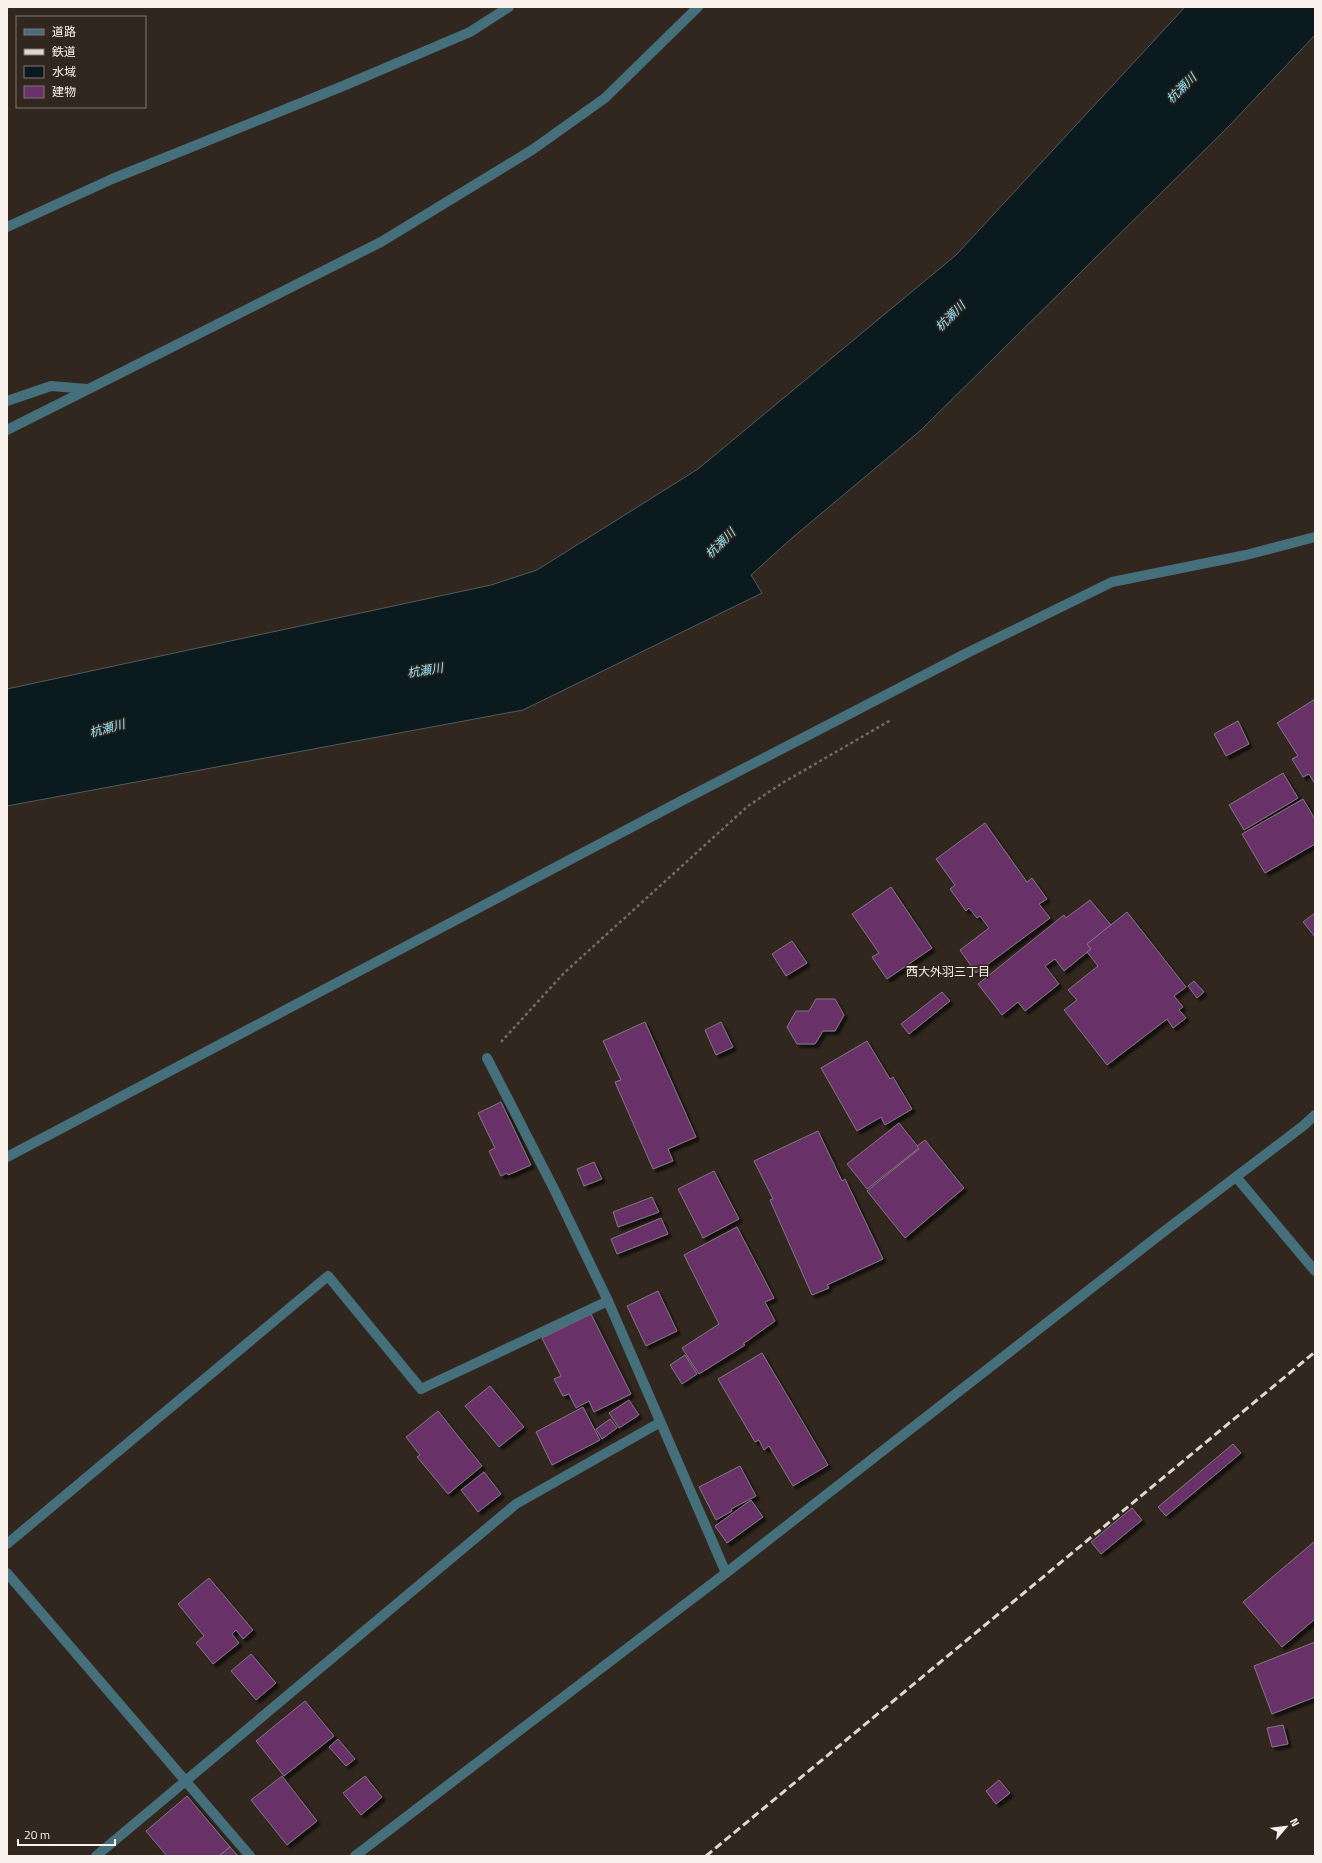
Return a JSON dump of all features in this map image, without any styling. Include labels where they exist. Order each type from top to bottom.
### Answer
[{"type":"street","points":[[7,227],[112,179],[343,86],[470,32],[509,7]]},
{"type":"street","points":[[7,430],[381,242],[532,150],[605,98],[698,7]]},
{"type":"street","points":[[7,401],[51,386],[87,389]]},
{"type":"street","points":[[7,1157],[692,795],[967,653],[1112,582],[1246,555],[1315,537]]},
{"type":"street","points":[[487,1058],[556,1193],[608,1301],[659,1423],[726,1573]]},
{"type":"street","points":[[355,1856],[726,1573],[1162,1233],[1237,1178],[1304,1126],[1315,1115]]},
{"type":"street","points":[[1237,1178],[1315,1271]]},
{"type":"street","points":[[7,1544],[328,1276],[421,1389],[608,1301]]},
{"type":"street","points":[[96,1856],[516,1504],[659,1423]]},
{"type":"street","points":[[7,1573],[250,1856]]},
{"type":"path","points":[[487,1058],[564,973],[748,806],[784,782],[893,718]]},
{"type":"water","name":"杭瀬川","points":[[1185,7],[1315,7],[1315,35],[1229,126],[921,430],[792,538],[751,575],[762,593],[523,710],[7,806],[7,689],[491,585],[537,570],[698,469],[956,255]]},
{"type":"building","points":[[1315,699],[1315,784],[1309,774],[1303,777],[1292,759],[1298,756],[1277,723]]},
{"type":"building","points":[[1238,721],[1249,744],[1226,756],[1214,734]]},
{"type":"building","points":[[1283,773],[1298,798],[1244,830],[1229,805]]},
{"type":"building","points":[[1303,799],[1315,819],[1315,844],[1265,873],[1242,834]]},
{"type":"building","points":[[985,823],[1027,882],[1032,878],[1047,899],[1039,904],[1050,918],[976,973],[960,950],[989,928],[980,916],[977,918],[969,908],[966,911],[950,889],[955,885],[936,859]]},
{"type":"building","points":[[891,887],[932,948],[887,979],[872,957],[879,953],[852,914]]},
{"type":"building","points":[[1090,900],[1111,925],[1087,944],[1091,949],[1064,971],[1055,959],[1045,966],[1059,984],[1025,1011],[1018,1002],[1002,1015],[978,984],[1064,915],[1066,918]]},
{"type":"building","points":[[1127,912],[1186,987],[1174,996],[1183,1007],[1179,1010],[1186,1018],[1173,1028],[1167,1019],[1107,1065],[1064,1010],[1077,1000],[1068,990],[1098,966],[1087,952],[1091,949],[1087,944]]},
{"type":"building","points":[[1315,913],[1315,937],[1303,922]]},
{"type":"building","points":[[792,941],[807,963],[786,976],[772,954]]},
{"type":"building","points":[[1194,981],[1204,992],[1197,998],[1188,986]]},
{"type":"building","points":[[942,992],[950,1001],[909,1034],[901,1024]]},
{"type":"building","points":[[816,999],[835,999],[844,1015],[835,1031],[823,1031],[815,1044],[797,1044],[787,1027],[796,1011],[809,1011]]},
{"type":"building","points":[[645,1022],[696,1137],[668,1149],[673,1161],[653,1169],[615,1082],[621,1080],[603,1041]]},
{"type":"building","points":[[721,1022],[733,1047],[716,1055],[705,1030]]},
{"type":"building","points":[[867,1041],[890,1079],[893,1077],[912,1109],[885,1125],[881,1117],[857,1131],[821,1068]]},
{"type":"building","points":[[501,1102],[531,1165],[508,1175],[507,1173],[501,1176],[489,1151],[495,1148],[478,1113]]},
{"type":"building","points":[[899,1123],[919,1148],[867,1189],[847,1164]]},
{"type":"building","points":[[818,1131],[842,1181],[845,1179],[883,1259],[827,1285],[829,1288],[812,1295],[770,1200],[773,1199],[754,1161]]},
{"type":"building","points":[[925,1140],[964,1188],[905,1238],[867,1191],[919,1149],[917,1146]]},
{"type":"building","points":[[594,1162],[602,1179],[584,1186],[577,1169]]},
{"type":"building","points":[[714,1171],[739,1219],[703,1238],[678,1189]]},
{"type":"building","points":[[652,1197],[659,1212],[618,1227],[613,1212]]},
{"type":"building","points":[[661,1218],[668,1234],[617,1254],[611,1239]]},
{"type":"building","points":[[737,1227],[774,1298],[765,1302],[775,1321],[743,1344],[745,1345],[699,1374],[682,1348],[719,1324],[684,1255]]},
{"type":"building","points":[[658,1291],[677,1331],[646,1346],[627,1306]]},
{"type":"building","points":[[591,1314],[631,1394],[594,1412],[589,1401],[576,1408],[569,1394],[563,1396],[554,1379],[561,1376],[542,1338]]},
{"type":"building","points":[[762,1353],[828,1465],[793,1486],[769,1446],[764,1450],[759,1440],[755,1442],[718,1379]]},
{"type":"building","points":[[685,1355],[697,1374],[682,1384],[670,1365]]},
{"type":"building","points":[[490,1386],[524,1427],[499,1447],[465,1406]]},
{"type":"building","points":[[629,1400],[639,1415],[619,1428],[609,1413]]},
{"type":"building","points":[[583,1407],[600,1440],[552,1465],[536,1432]]},
{"type":"building","points":[[438,1411],[482,1466],[448,1494],[417,1457],[420,1455],[406,1437]]},
{"type":"building","points":[[610,1419],[617,1428],[602,1439],[596,1429]]},
{"type":"building","points":[[1233,1444],[1241,1453],[1166,1516],[1158,1507]]},
{"type":"building","points":[[740,1466],[756,1496],[731,1509],[732,1511],[716,1520],[699,1487]]},
{"type":"building","points":[[484,1472],[501,1494],[478,1512],[461,1490]]},
{"type":"building","points":[[751,1500],[763,1517],[727,1543],[715,1526]]},
{"type":"building","points":[[1132,1508],[1142,1520],[1101,1554],[1091,1542]]},
{"type":"building","points":[[1315,1541],[1315,1619],[1282,1647],[1243,1602]]},
{"type":"building","points":[[209,1578],[253,1630],[243,1639],[236,1630],[232,1634],[239,1643],[213,1664],[196,1643],[204,1636],[178,1604]]},
{"type":"building","points":[[1315,1642],[1315,1697],[1272,1714],[1254,1666]]},
{"type":"building","points":[[251,1654],[276,1683],[256,1700],[231,1671]]},
{"type":"building","points":[[305,1701],[334,1736],[284,1776],[256,1741]]},
{"type":"building","points":[[1283,1725],[1288,1744],[1272,1747],[1267,1728]]},
{"type":"building","points":[[338,1739],[355,1759],[346,1766],[329,1747]]},
{"type":"building","points":[[282,1776],[317,1821],[287,1845],[251,1800]]},
{"type":"building","points":[[365,1776],[382,1797],[361,1815],[343,1793]]},
{"type":"building","points":[[999,1780],[1010,1793],[996,1804],[986,1791]]},
{"type":"building","points":[[187,1796],[230,1847],[219,1856],[167,1856],[146,1831]]},
{"type":"building","points":[[230,1847],[238,1856],[219,1856]]},
{"type":"railway","points":[[706,1856],[1315,1352]]},
{"type":"district","name":"西大外羽三丁目","points":[[948,971]]}]
